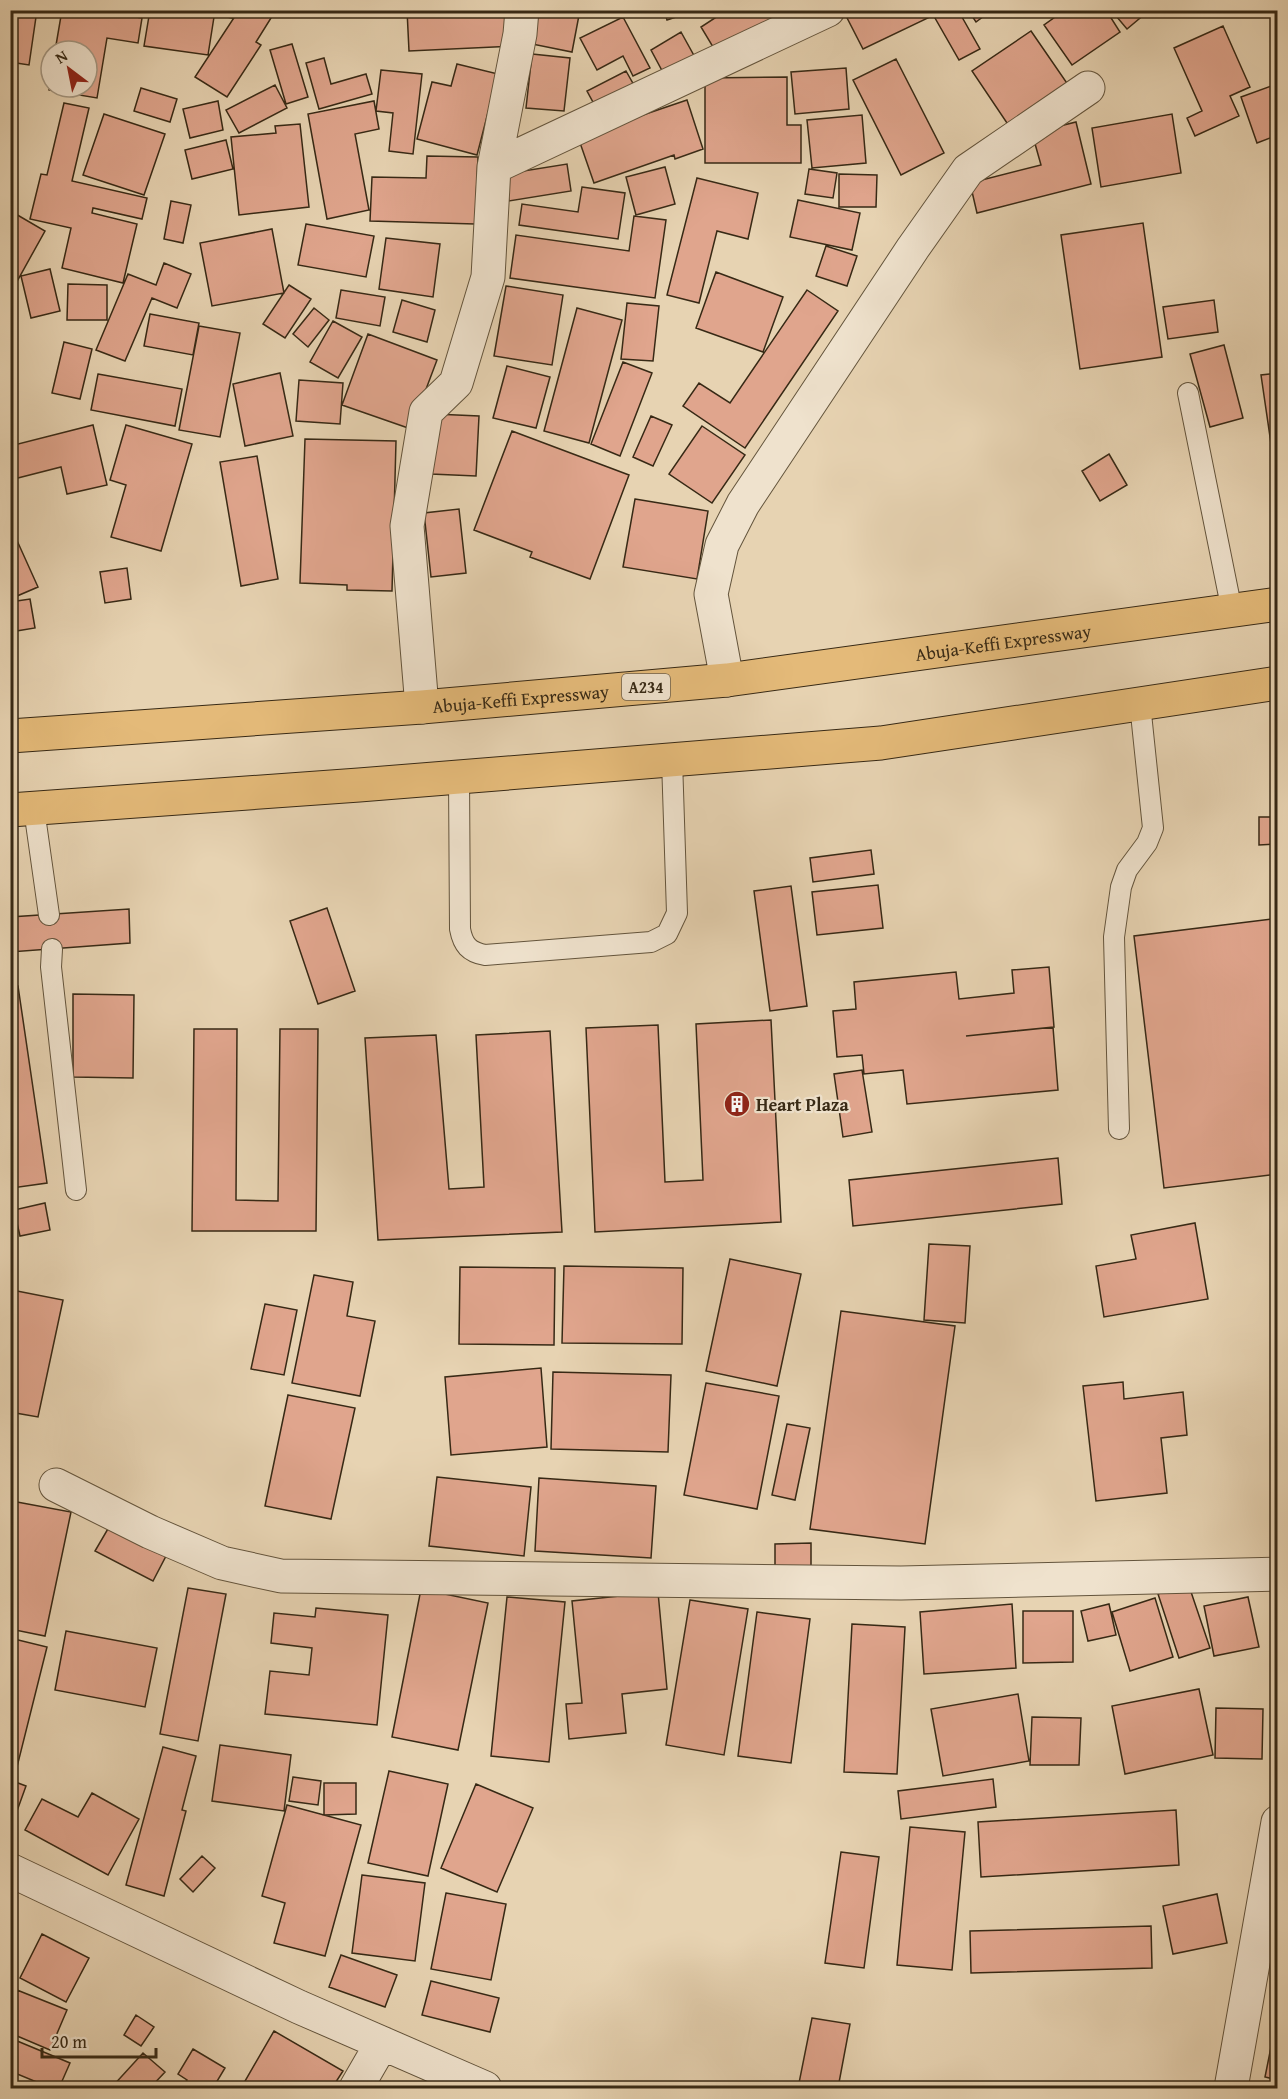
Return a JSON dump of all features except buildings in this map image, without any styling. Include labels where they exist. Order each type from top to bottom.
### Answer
[{"type":"highway","name":"Abuja-Keffi Expressway","points":[[10,736],[422,707],[728,680],[1278,604]]},
{"type":"highway","points":[[22,809],[881,743],[1278,683]]},
{"type":"street","points":[[422,707],[406,526],[426,412],[456,383],[488,277],[494,167],[520,34],[522,10]]},
{"type":"street","points":[[494,167],[828,10]]},
{"type":"street","points":[[728,680],[711,594],[722,545],[743,504],[913,248],[968,170],[1088,88]]},
{"type":"street","points":[[56,1485],[150,1532],[222,1563],[281,1576],[901,1582],[1278,1574]]},
{"type":"street","points":[[1231,2088],[1278,1822]]},
{"type":"street","points":[[10,1870],[299,2007],[485,2088]]},
{"type":"street","points":[[356,2088],[382,2043]]},
{"type":"lane","points":[[1188,393],[1232,611]]},
{"type":"lane","points":[[1119,1129],[1114,937],[1121,887],[1127,870],[1147,843],[1153,828],[1140,704]]},
{"type":"lane","points":[[459,777],[460,929],[462,941],[469,949],[486,955],[627,944],[651,942],[666,934],[677,914],[672,760]]},
{"type":"lane","points":[[22,809],[49,915]]},
{"type":"lane","points":[[52,949],[51,967],[76,1190]]},
{"type":"place","name":"Heart Plaza","points":[[737,1104]]}]
